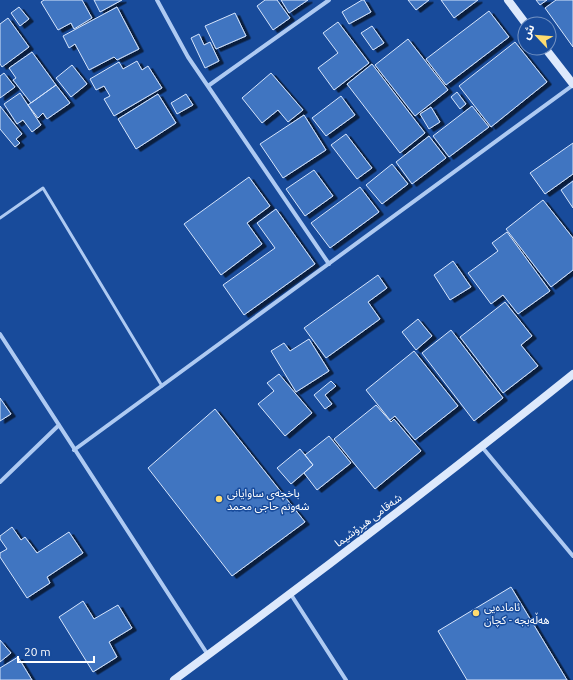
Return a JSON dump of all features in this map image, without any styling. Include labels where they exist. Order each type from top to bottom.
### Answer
[{"type":"main road","points":[[508,0],[520,16]]},
{"type":"main road","points":[[551,56],[573,85]]},
{"type":"main road","name":"شەقامی هیرۆشیما","points":[[174,680],[482,446],[573,374]]},
{"type":"street","points":[[157,0],[188,57],[329,264]]},
{"type":"street","points":[[208,86],[329,0]]},
{"type":"street","points":[[74,450],[573,85]]},
{"type":"street","points":[[0,334],[208,655]]},
{"type":"street","points":[[0,482],[59,425]]},
{"type":"street","points":[[482,446],[573,556]]},
{"type":"street","points":[[290,593],[346,680]]},
{"type":"lane","points":[[0,218],[43,188],[162,386]]},
{"type":"building","points":[[44,0],[82,0],[92,18],[74,29],[71,23],[58,30],[41,2]]},
{"type":"building","points":[[94,0],[122,0],[100,12]]},
{"type":"building","points":[[265,0],[277,0],[290,18],[273,30],[257,6]]},
{"type":"building","points":[[281,0],[308,0],[289,13]]},
{"type":"building","points":[[364,0],[371,12],[349,24],[342,12]]},
{"type":"building","points":[[408,0],[429,0],[416,10]]},
{"type":"building","points":[[441,0],[478,0],[454,18]]},
{"type":"building","points":[[536,0],[547,0],[540,5]]},
{"type":"building","points":[[556,0],[573,0],[573,47],[557,25],[557,16],[551,16],[545,8]]},
{"type":"building","points":[[19,7],[29,19],[20,26],[11,13]]},
{"type":"building","points":[[117,7],[139,49],[117,60],[114,57],[89,70],[75,44],[69,48],[63,36]]},
{"type":"building","points":[[489,11],[509,37],[446,85],[426,59]]},
{"type":"building","points":[[235,13],[246,36],[216,49],[205,26]]},
{"type":"building","points":[[8,18],[29,47],[2,67],[0,64],[0,24]]},
{"type":"building","points":[[338,22],[369,63],[334,90],[318,68],[338,53],[323,33]]},
{"type":"building","points":[[372,26],[384,43],[373,50],[361,33]]},
{"type":"building","points":[[199,34],[204,45],[210,42],[219,61],[205,68],[191,38]]},
{"type":"building","points":[[408,39],[448,90],[415,116],[375,65]]},
{"type":"building","points":[[515,42],[517,44],[517,56],[526,56],[547,82],[491,127],[459,86]]},
{"type":"building","points":[[32,52],[56,85],[31,103],[13,80],[16,78],[9,68]]},
{"type":"building","points":[[137,61],[142,70],[148,66],[162,88],[114,116],[104,99],[110,96],[104,86],[96,90],[90,79],[119,62],[123,69]]},
{"type":"building","points":[[372,64],[425,133],[400,153],[347,84]]},
{"type":"building","points":[[72,65],[87,84],[71,97],[56,78]]},
{"type":"building","points":[[4,73],[15,87],[0,98],[0,76]]},
{"type":"building","points":[[271,73],[303,110],[288,122],[278,110],[262,123],[242,98]]},
{"type":"building","points":[[56,85],[70,103],[47,119],[43,113],[38,118],[28,105]]},
{"type":"building","points":[[457,92],[466,104],[460,109],[451,97]]},
{"type":"building","points":[[20,93],[41,125],[32,132],[23,120],[17,124],[4,104]]},
{"type":"building","points":[[158,94],[176,123],[136,149],[118,119]]},
{"type":"building","points":[[186,94],[193,105],[177,114],[171,103]]},
{"type":"building","points":[[341,96],[355,115],[326,136],[312,118]]},
{"type":"building","points":[[0,106],[22,134],[16,139],[20,143],[15,147],[0,129]]},
{"type":"building","points":[[472,106],[489,127],[449,157],[433,136]]},
{"type":"building","points":[[431,107],[440,122],[429,129],[420,114]]},
{"type":"building","points":[[304,115],[326,150],[283,178],[260,144]]},
{"type":"building","points":[[346,134],[372,168],[357,179],[331,145]]},
{"type":"building","points":[[429,136],[446,158],[412,184],[396,162]]},
{"type":"building","points":[[573,143],[573,174],[545,194],[530,173]]},
{"type":"building","points":[[392,164],[408,184],[382,204],[366,185]]},
{"type":"building","points":[[314,170],[333,196],[305,216],[286,189]]},
{"type":"building","points":[[249,177],[270,206],[247,223],[262,244],[221,275],[184,224]]},
{"type":"building","points":[[573,181],[573,208],[561,190]]},
{"type":"building","points":[[360,187],[379,212],[330,248],[311,223]]},
{"type":"building","points":[[543,200],[573,238],[573,270],[551,287],[506,229]]},
{"type":"building","points":[[276,209],[315,264],[244,315],[223,285],[275,248],[257,223]]},
{"type":"building","points":[[507,232],[550,291],[518,314],[503,295],[491,304],[468,273],[498,251],[492,243]]},
{"type":"building","points":[[453,261],[471,287],[450,300],[434,275]]},
{"type":"building","points":[[378,275],[387,288],[368,302],[380,319],[326,358],[304,328]]},
{"type":"building","points":[[505,302],[532,336],[521,345],[538,366],[503,393],[460,337]]},
{"type":"building","points":[[418,319],[432,336],[416,350],[402,332]]},
{"type":"building","points":[[451,330],[503,398],[474,421],[422,353]]},
{"type":"building","points":[[309,339],[329,371],[296,392],[271,351],[284,343],[290,351]]},
{"type":"building","points":[[414,351],[458,406],[415,440],[395,416],[390,420],[366,390]]},
{"type":"building","points":[[279,374],[312,413],[285,436],[258,404],[274,391],[267,383]]},
{"type":"building","points":[[331,381],[336,386],[325,395],[332,404],[325,409],[314,395]]},
{"type":"building","points":[[0,398],[11,414],[0,421]]},
{"type":"building","points":[[376,405],[391,422],[394,419],[421,451],[375,489],[334,439]]},
{"type":"building","points":[[215,409],[305,522],[232,576],[148,468]]},
{"type":"building","points":[[329,436],[351,463],[317,490],[304,473],[313,465],[305,455]]},
{"type":"building","points":[[300,449],[313,465],[291,484],[277,468]]},
{"type":"building","points":[[12,527],[21,540],[25,537],[37,553],[69,532],[83,553],[47,577],[50,583],[27,598],[0,557],[0,553],[7,549],[0,539],[0,536]]},
{"type":"building","points":[[511,587],[567,680],[467,680],[438,631]]},
{"type":"building","points":[[83,601],[94,619],[118,605],[132,628],[109,642],[117,657],[93,672],[59,617]]},
{"type":"building","points":[[0,640],[11,653],[0,662]]},
{"type":"building","points":[[18,657],[32,680],[0,680],[0,668]]},
{"type":"place","name":"باخچە‌ی ساوایانی شە‌ونم حاجی محمد","points":[[219,499]]},
{"type":"place","name":"ئامادەیی هەڵەبجە - کچان","points":[[476,613]]}]
